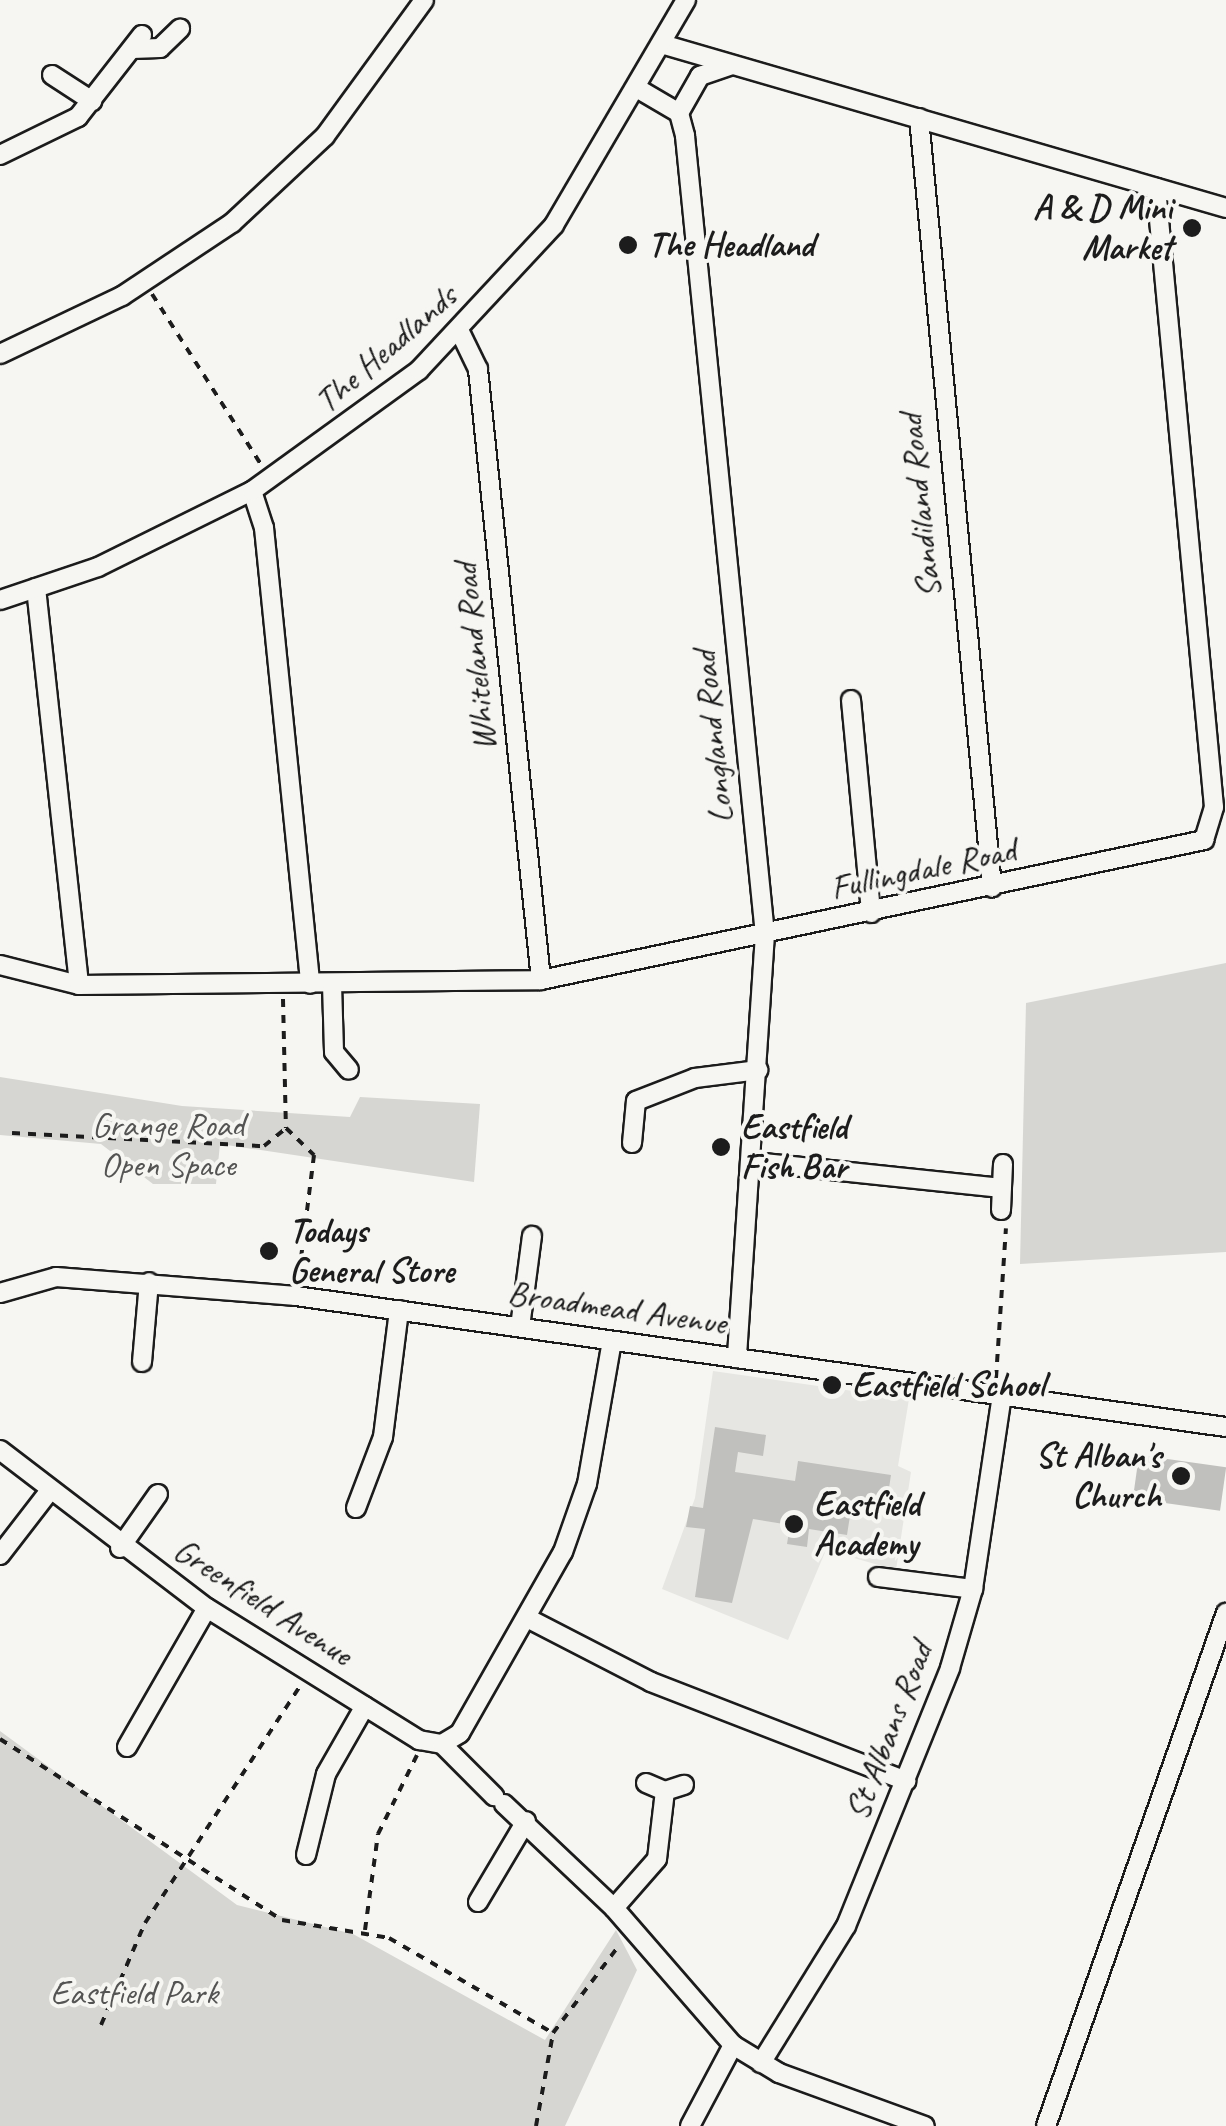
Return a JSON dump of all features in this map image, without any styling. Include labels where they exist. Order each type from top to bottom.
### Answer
[{"type":"street","points":[[0,354],[144,282],[232,223],[326,136],[424,0]]},
{"type":"street","name":"The Headlands","points":[[0,600],[36,588],[252,492],[372,410],[460,332],[554,225],[640,90],[686,0]]},
{"type":"street","points":[[137,42],[160,48],[180,29]]},
{"type":"street","points":[[137,42],[150,63]]},
{"type":"street","points":[[0,155],[40,142],[92,102],[137,42]]},
{"type":"street","points":[[665,45],[1156,188],[1225,202]]},
{"type":"street","points":[[640,90],[679,113],[700,76],[732,65]]},
{"type":"street","points":[[52,76],[92,102]]},
{"type":"street","name":"Longland Road","points":[[679,113],[766,934],[754,1162],[737,1358]]},
{"type":"street","name":"Sandiland Road","points":[[919,118],[992,888]]},
{"type":"street","name":"Fullingdale Road","points":[[0,965],[79,985],[541,980],[1183,849],[1213,824],[1156,188]]},
{"type":"street","name":"Whiteland Road","points":[[460,332],[478,369],[541,980]]},
{"type":"street","points":[[252,492],[264,528],[310,984]]},
{"type":"street","points":[[36,588],[79,985]]},
{"type":"street","points":[[851,700],[871,913]]},
{"type":"street","points":[[332,984],[334,1052],[349,1070]]},
{"type":"street","points":[[632,1143],[636,1102],[695,1078],[758,1070]]},
{"type":"street","points":[[754,1162],[1002,1188]]},
{"type":"street","points":[[1001,1210],[1003,1164]]},
{"type":"street","points":[[520,1327],[532,1236]]},
{"type":"street","name":"Broadmead Avenue","points":[[0,1293],[40,1278],[150,1282],[296,1296],[1226,1427]]},
{"type":"street","points":[[142,1362],[150,1282]]},
{"type":"street","points":[[356,1508],[383,1437],[399,1310]]},
{"type":"street","points":[[433,1743],[460,1733],[529,1620],[588,1484],[612,1340]]},
{"type":"street","name":"St Albans Road","points":[[761,2063],[846,1926],[906,1782],[973,1588],[998,1395]]},
{"type":"street","name":"Greenfield Avenue","points":[[0,1450],[120,1548],[207,1608],[308,1673],[433,1743],[526,1822],[614,1908],[733,2045],[761,2063],[925,2126]]},
{"type":"street","points":[[0,1555],[48,1493]]},
{"type":"street","points":[[120,1548],[158,1494]]},
{"type":"street","points":[[878,1577],[973,1588]]},
{"type":"street","points":[[127,1747],[207,1608]]},
{"type":"street","points":[[1046,2126],[1226,1613]]},
{"type":"street","points":[[529,1620],[623,1670],[906,1782]]},
{"type":"street","points":[[306,1854],[326,1774],[365,1706]]},
{"type":"street","points":[[646,1783],[665,1791],[684,1785]]},
{"type":"street","points":[[614,1908],[657,1859],[665,1791]]},
{"type":"street","points":[[478,1902],[526,1822]]},
{"type":"street","points":[[690,2126],[733,2045]]},
{"type":"path","points":[[144,282],[270,480]]},
{"type":"path","points":[[282,984],[286,1128],[314,1155],[296,1296]]},
{"type":"path","points":[[12,1132],[264,1146],[286,1128]]},
{"type":"path","points":[[998,1395],[1001,1210]]},
{"type":"path","points":[[101,2025],[184,1860],[308,1673]]},
{"type":"path","points":[[0,1738],[282,1920],[364,1932],[416,1950],[553,2033]]},
{"type":"path","points":[[364,1932],[378,1834],[433,1743]]},
{"type":"path","points":[[536,2126],[553,2033],[632,1928]]},
{"type":"shaded area","name":"Eastfield Academy","points":[[713,1371],[909,1399],[898,1466],[911,1472],[896,1570],[826,1550],[788,1640],[662,1589],[695,1498]]},
{"type":"green space","points":[[1226,963],[1226,1252],[1020,1264],[1026,1003]]},
{"type":"green space","name":"Grange Road Open Space","points":[[0,1077],[182,1106],[350,1117],[360,1097],[480,1104],[474,1182],[220,1144],[216,1184],[153,1184],[101,1144],[0,1135]]},
{"type":"green space","name":"Eastfield Park","points":[[0,1731],[237,1905],[353,1934],[545,2040],[616,1930],[637,1970],[565,2126],[0,2126]]},
{"type":"building","points":[[715,1427],[766,1435],[763,1456],[738,1452],[735,1472],[795,1481],[798,1461],[891,1475],[886,1508],[852,1503],[847,1535],[809,1529],[807,1547],[787,1544],[790,1525],[753,1519],[732,1603],[695,1597],[705,1529],[686,1527],[690,1506],[703,1508]]},
{"type":"building","name":"St Alban's Church","points":[[1139,1455],[1226,1467],[1220,1511],[1133,1499]]},
{"type":"place","name":"A & D Mini Market","points":[[1192,228]]},
{"type":"place","name":"The Headland","points":[[628,245]]},
{"type":"place","name":"Eastfield Fish Bar","points":[[721,1147]]},
{"type":"place","name":"Todays General Store","points":[[269,1251]]},
{"type":"place","name":"Eastfield School","points":[[832,1385]]},
{"type":"place","name":"St Alban's Church","points":[[1181,1476]]},
{"type":"place","name":"Eastfield Academy","points":[[794,1524]]}]
